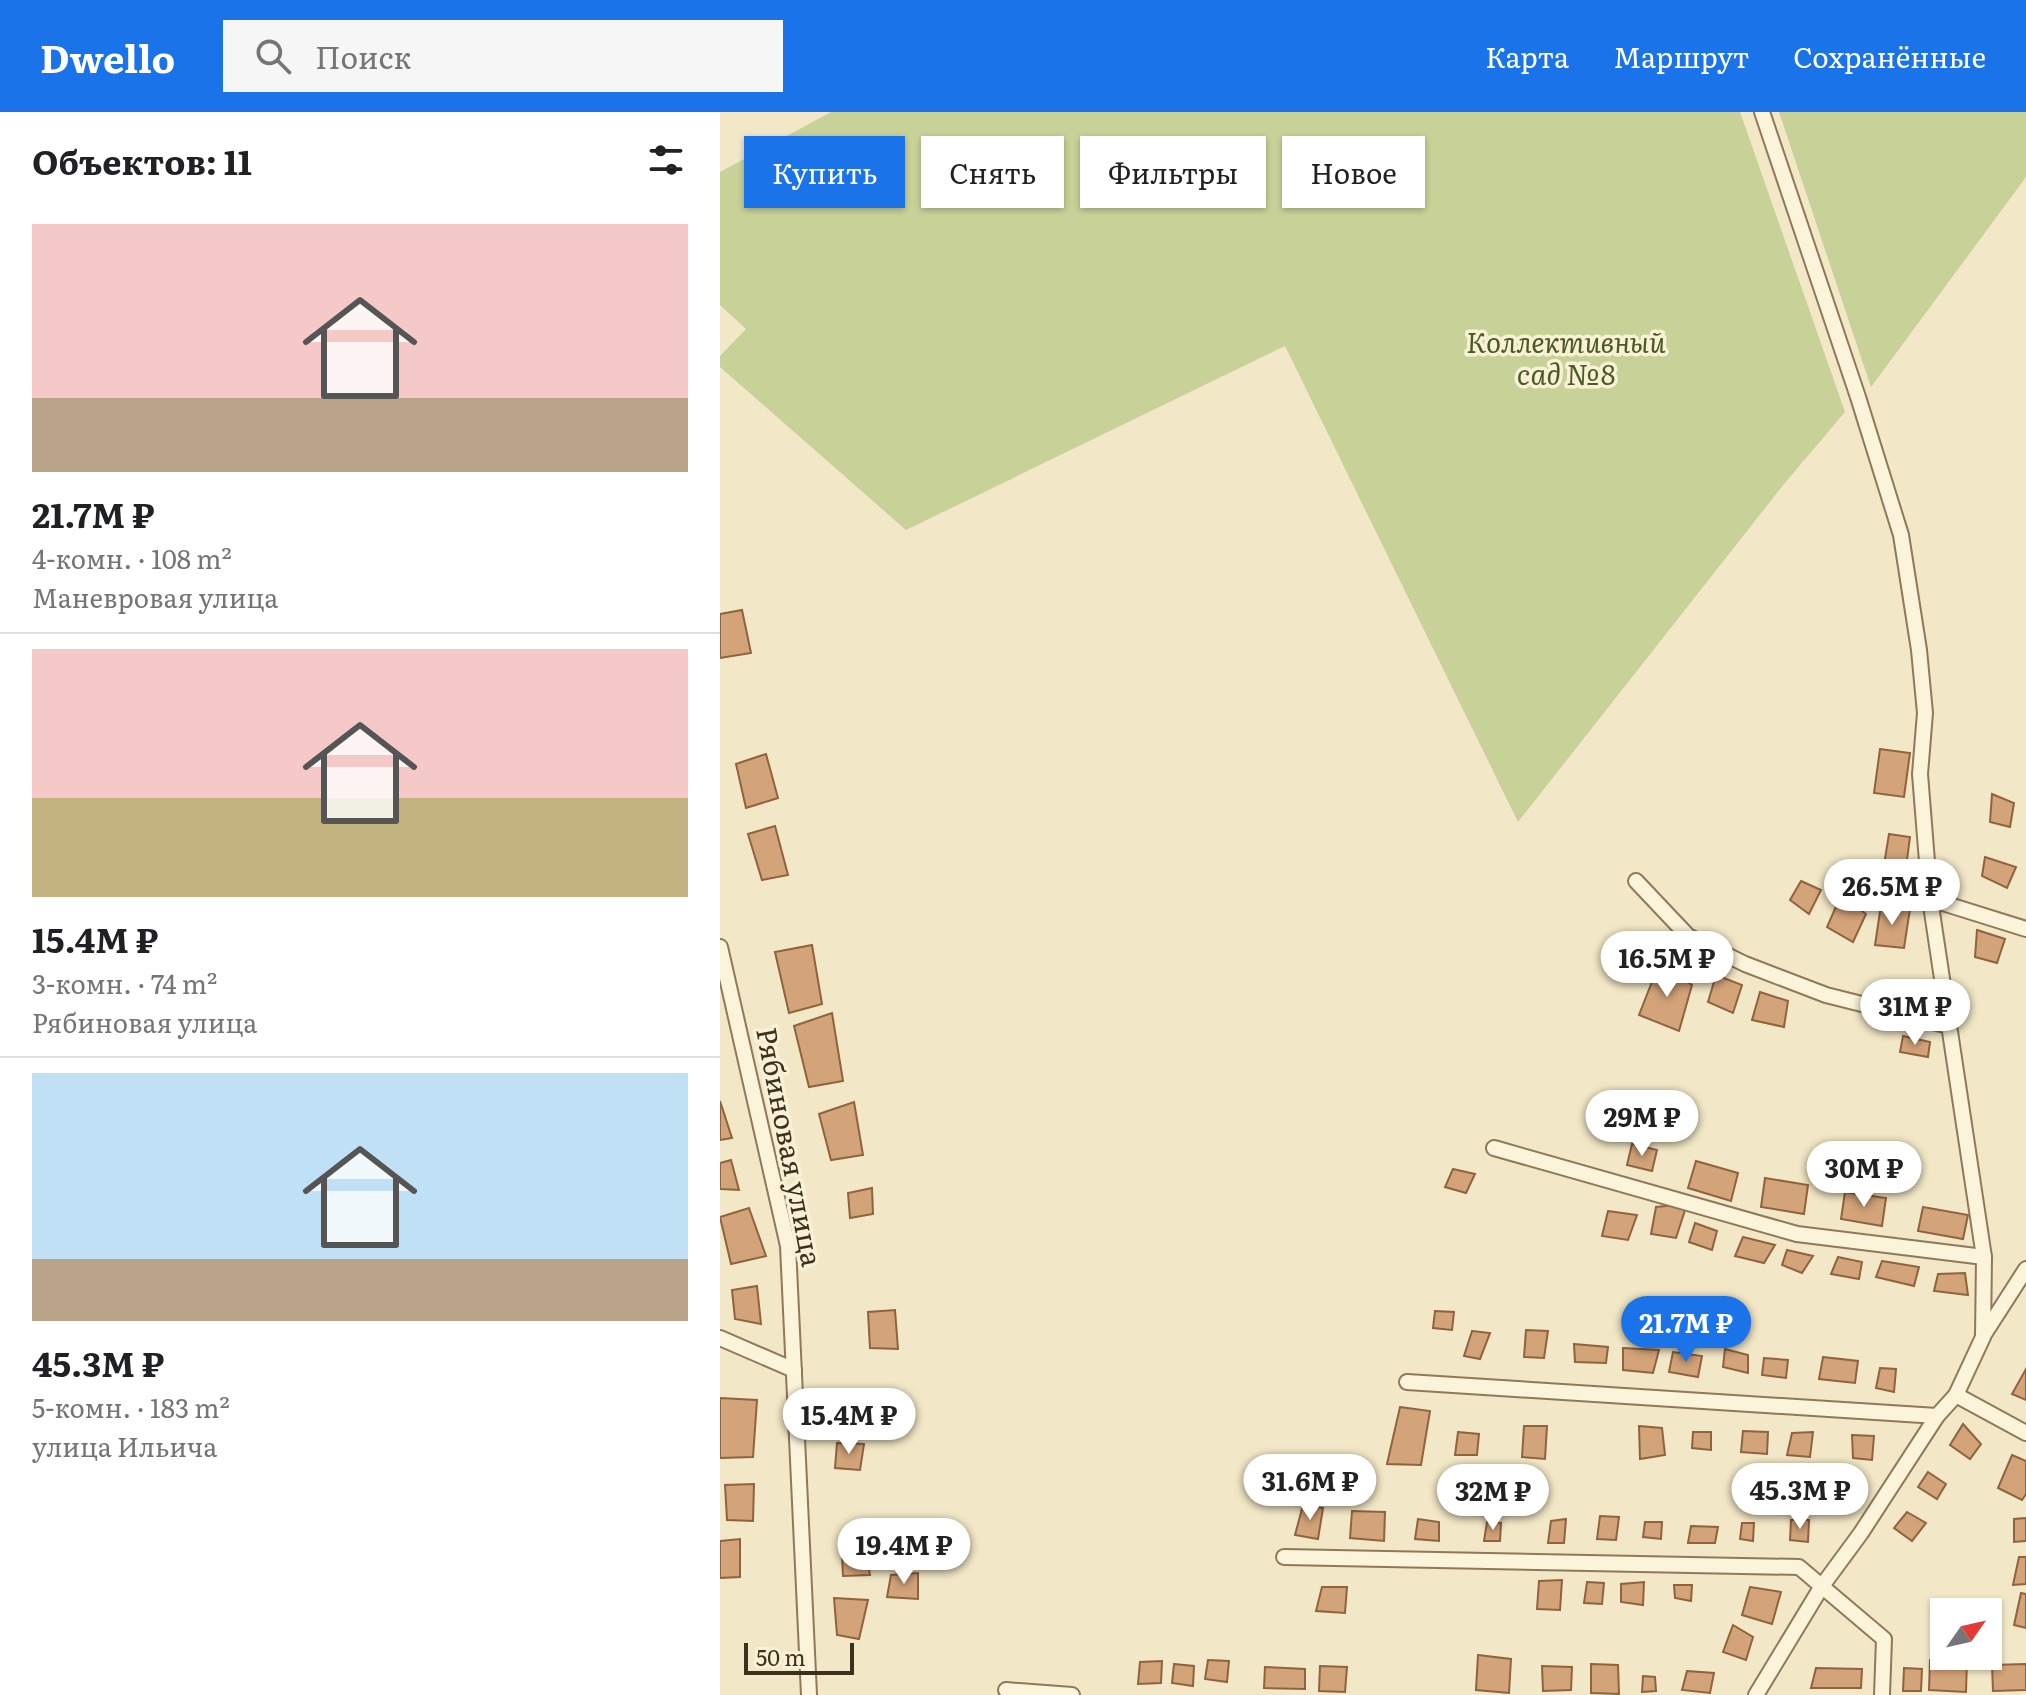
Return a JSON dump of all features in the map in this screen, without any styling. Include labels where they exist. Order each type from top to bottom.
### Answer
[{"type":"street","points":[[1762,112],[1901,535],[1919,650],[1925,713],[1920,774],[1930,899],[1984,1257],[1983,1337]]},
{"type":"street","points":[[1636,881],[1688,936],[1745,964],[1826,995],[1949,1026]]},
{"type":"street","points":[[1930,899],[2026,929]]},
{"type":"street","name":"Рябиновая улица","points":[[720,947],[788,1246],[809,1695]]},
{"type":"street","points":[[1494,1148],[1797,1234],[1984,1257]]},
{"type":"street","points":[[1756,1695],[1822,1586],[1937,1416],[1956,1395],[1983,1337],[2026,1269]]},
{"type":"street","points":[[720,1338],[794,1370]]},
{"type":"street","points":[[1407,1382],[1937,1416]]},
{"type":"street","points":[[1956,1395],[2026,1433]]},
{"type":"street","points":[[1284,1557],[1799,1567],[1884,1639],[1882,1695]]},
{"type":"street","points":[[1006,1690],[1072,1695]]},
{"type":"green space","name":"Коллективный сад №8","points":[[831,112],[1740,112],[1845,412],[1784,484],[1518,822],[1285,346],[906,530],[720,367],[720,356],[746,329],[720,305],[720,172],[744,159],[744,208],[905,208],[905,136],[787,136]]},
{"type":"green space","points":[[1779,112],[2026,112],[2026,177],[1871,387]]},
{"type":"building","points":[[742,610],[751,653],[720,658],[720,614]]},
{"type":"building","points":[[1880,749],[1910,753],[1904,797],[1874,793]]},
{"type":"building","points":[[766,754],[778,798],[746,808],[736,764]]},
{"type":"building","points":[[1992,794],[2014,803],[2010,827],[1990,822]]},
{"type":"building","points":[[775,826],[788,875],[762,880],[748,834]]},
{"type":"building","points":[[1889,834],[1910,837],[1905,875],[1883,871]]},
{"type":"building","points":[[1985,857],[2016,867],[2007,888],[1982,876]]},
{"type":"building","points":[[1801,881],[1821,890],[1809,914],[1790,900]]},
{"type":"building","points":[[1841,895],[1866,914],[1853,942],[1827,927]]},
{"type":"building","points":[[1881,905],[1910,909],[1904,948],[1875,945]]},
{"type":"building","points":[[1977,930],[2005,939],[1997,963],[1975,957]]},
{"type":"building","points":[[812,945],[822,1004],[789,1013],[775,952]]},
{"type":"building","points":[[1659,964],[1692,985],[1679,1031],[1639,1015]]},
{"type":"building","points":[[1716,975],[1742,985],[1733,1013],[1708,1002]]},
{"type":"building","points":[[1760,992],[1788,1001],[1784,1027],[1752,1020]]},
{"type":"building","points":[[832,1013],[843,1081],[809,1087],[794,1026]]},
{"type":"building","points":[[1903,1036],[1930,1042],[1928,1057],[1900,1052]]},
{"type":"building","points":[[720,1101],[732,1138],[720,1140]]},
{"type":"building","points":[[854,1102],[863,1155],[831,1160],[819,1114]]},
{"type":"building","points":[[1632,1144],[1657,1150],[1652,1171],[1627,1165]]},
{"type":"building","points":[[731,1160],[739,1190],[720,1189],[720,1163]]},
{"type":"building","points":[[1696,1161],[1738,1173],[1731,1201],[1688,1188]]},
{"type":"building","points":[[1453,1169],[1475,1174],[1466,1193],[1445,1187]]},
{"type":"building","points":[[1765,1178],[1808,1185],[1804,1214],[1761,1207]]},
{"type":"building","points":[[872,1188],[873,1214],[850,1218],[848,1193]]},
{"type":"building","points":[[1845,1192],[1886,1198],[1882,1226],[1841,1219]]},
{"type":"building","points":[[1687,1204],[1676,1238],[1651,1234],[1656,1207]]},
{"type":"building","points":[[1923,1207],[1968,1215],[1963,1239],[1918,1231]]},
{"type":"building","points":[[749,1208],[766,1256],[731,1264],[720,1217]]},
{"type":"building","points":[[1608,1211],[1637,1215],[1628,1240],[1602,1236]]},
{"type":"building","points":[[1695,1223],[1717,1231],[1712,1250],[1689,1242]]},
{"type":"building","points":[[1743,1237],[1775,1245],[1764,1263],[1735,1256]]},
{"type":"building","points":[[1787,1250],[1813,1256],[1802,1273],[1782,1265]]},
{"type":"building","points":[[1838,1257],[1862,1262],[1859,1279],[1831,1274]]},
{"type":"building","points":[[1882,1261],[1919,1267],[1914,1286],[1876,1277]]},
{"type":"building","points":[[1965,1273],[1968,1295],[1934,1291],[1938,1274]]},
{"type":"building","points":[[757,1286],[761,1324],[735,1319],[732,1290]]},
{"type":"building","points":[[895,1310],[898,1349],[870,1348],[868,1312]]},
{"type":"building","points":[[1435,1311],[1454,1312],[1452,1330],[1433,1328]]},
{"type":"building","points":[[1526,1330],[1548,1331],[1544,1358],[1524,1357]]},
{"type":"building","points":[[1472,1331],[1490,1333],[1480,1359],[1464,1356]]},
{"type":"building","points":[[1574,1344],[1608,1347],[1606,1363],[1575,1362]]},
{"type":"building","points":[[1623,1348],[1659,1350],[1653,1373],[1623,1370]]},
{"type":"building","points":[[1725,1349],[1748,1355],[1748,1373],[1723,1367]]},
{"type":"building","points":[[1673,1352],[1702,1356],[1698,1377],[1669,1372]]},
{"type":"building","points":[[1823,1357],[1858,1361],[1855,1383],[1819,1379]]},
{"type":"building","points":[[1764,1358],[1788,1360],[1786,1378],[1762,1375]]},
{"type":"building","points":[[1880,1368],[1896,1369],[1894,1392],[1876,1388]]},
{"type":"building","points":[[2026,1369],[2026,1400],[2012,1394]]},
{"type":"building","points":[[720,1398],[757,1400],[753,1457],[720,1458]]},
{"type":"building","points":[[1400,1407],[1430,1411],[1421,1465],[1387,1464]]},
{"type":"building","points":[[1963,1424],[1981,1444],[1970,1459],[1950,1445]]},
{"type":"building","points":[[1524,1426],[1547,1426],[1545,1459],[1522,1457]]},
{"type":"building","points":[[1639,1426],[1662,1428],[1665,1455],[1640,1459]]},
{"type":"building","points":[[1743,1431],[1768,1432],[1767,1454],[1741,1452]]},
{"type":"building","points":[[1458,1432],[1479,1434],[1477,1455],[1455,1455]]},
{"type":"building","points":[[1693,1432],[1711,1432],[1711,1450],[1692,1448]]},
{"type":"building","points":[[1813,1432],[1810,1457],[1787,1455],[1792,1433]]},
{"type":"building","points":[[1852,1435],[1874,1436],[1872,1460],[1853,1458]]},
{"type":"building","points":[[837,1443],[864,1444],[860,1470],[835,1468]]},
{"type":"building","points":[[2012,1455],[2026,1461],[2026,1494],[2022,1500],[1998,1488]]},
{"type":"building","points":[[1928,1472],[1946,1484],[1937,1499],[1918,1487]]},
{"type":"building","points":[[754,1484],[753,1521],[727,1520],[725,1485]]},
{"type":"building","points":[[1303,1505],[1323,1508],[1318,1539],[1295,1535]]},
{"type":"building","points":[[1352,1511],[1385,1512],[1384,1541],[1350,1538]]},
{"type":"building","points":[[1907,1512],[1926,1523],[1912,1541],[1894,1528]]},
{"type":"building","points":[[1600,1516],[1619,1517],[1616,1540],[1597,1539]]},
{"type":"building","points":[[2026,1518],[2026,1541],[2014,1542],[2014,1519]]},
{"type":"building","points":[[1418,1519],[1439,1522],[1439,1541],[1415,1539]]},
{"type":"building","points":[[1566,1519],[1564,1543],[1548,1543],[1551,1521]]},
{"type":"building","points":[[1791,1520],[1809,1520],[1808,1542],[1790,1540]]},
{"type":"building","points":[[1487,1522],[1501,1523],[1500,1541],[1484,1541]]},
{"type":"building","points":[[1645,1522],[1662,1522],[1661,1539],[1643,1537]]},
{"type":"building","points":[[1742,1523],[1754,1523],[1753,1541],[1740,1539]]},
{"type":"building","points":[[1691,1526],[1718,1527],[1715,1543],[1688,1543]]},
{"type":"building","points":[[841,1537],[863,1538],[870,1575],[843,1576]]},
{"type":"building","points":[[740,1539],[740,1577],[720,1578],[720,1541]]},
{"type":"building","points":[[2019,1557],[2026,1557],[2026,1584],[2013,1585]]},
{"type":"building","points":[[918,1573],[918,1599],[887,1597],[891,1575]]},
{"type":"building","points":[[1562,1580],[1560,1610],[1537,1609],[1539,1581]]},
{"type":"building","points":[[1587,1582],[1604,1583],[1602,1604],[1584,1603]]},
{"type":"building","points":[[1644,1582],[1643,1605],[1621,1602],[1621,1584]]},
{"type":"building","points":[[1674,1585],[1692,1585],[1691,1601],[1675,1598]]},
{"type":"building","points":[[1322,1587],[1347,1587],[1345,1613],[1316,1611]]},
{"type":"building","points":[[1750,1587],[1781,1592],[1772,1624],[1742,1615]]},
{"type":"building","points":[[2021,1593],[2026,1594],[2026,1628],[2014,1625]]},
{"type":"building","points":[[834,1598],[868,1600],[859,1639],[837,1635]]},
{"type":"building","points":[[1733,1625],[1753,1637],[1746,1660],[1723,1652]]},
{"type":"building","points":[[1478,1655],[1511,1659],[1509,1693],[1476,1690]]},
{"type":"building","points":[[1208,1660],[1229,1661],[1227,1682],[1205,1679]]},
{"type":"building","points":[[1930,1660],[1930,1670],[1967,1670],[1966,1692],[1929,1690]]},
{"type":"building","points":[[1162,1661],[1161,1683],[1138,1684],[1140,1662]]},
{"type":"building","points":[[1174,1664],[1194,1666],[1193,1686],[1172,1683]]},
{"type":"building","points":[[1591,1664],[1618,1665],[1619,1694],[1591,1693]]},
{"type":"building","points":[[2026,1664],[2026,1690],[1993,1691],[1992,1670],[2002,1670],[2002,1665]]},
{"type":"building","points":[[1320,1666],[1347,1667],[1345,1692],[1319,1691]]},
{"type":"building","points":[[1542,1666],[1572,1667],[1571,1690],[1543,1691]]},
{"type":"building","points":[[1265,1667],[1305,1669],[1305,1689],[1264,1688]]},
{"type":"building","points":[[1816,1668],[1862,1669],[1861,1688],[1811,1688]]},
{"type":"building","points":[[1904,1668],[1922,1669],[1921,1691],[1903,1691]]},
{"type":"building","points":[[1687,1671],[1714,1673],[1710,1693],[1682,1690]]},
{"type":"building","points":[[1643,1676],[1655,1677],[1656,1691],[1642,1692]]}]
